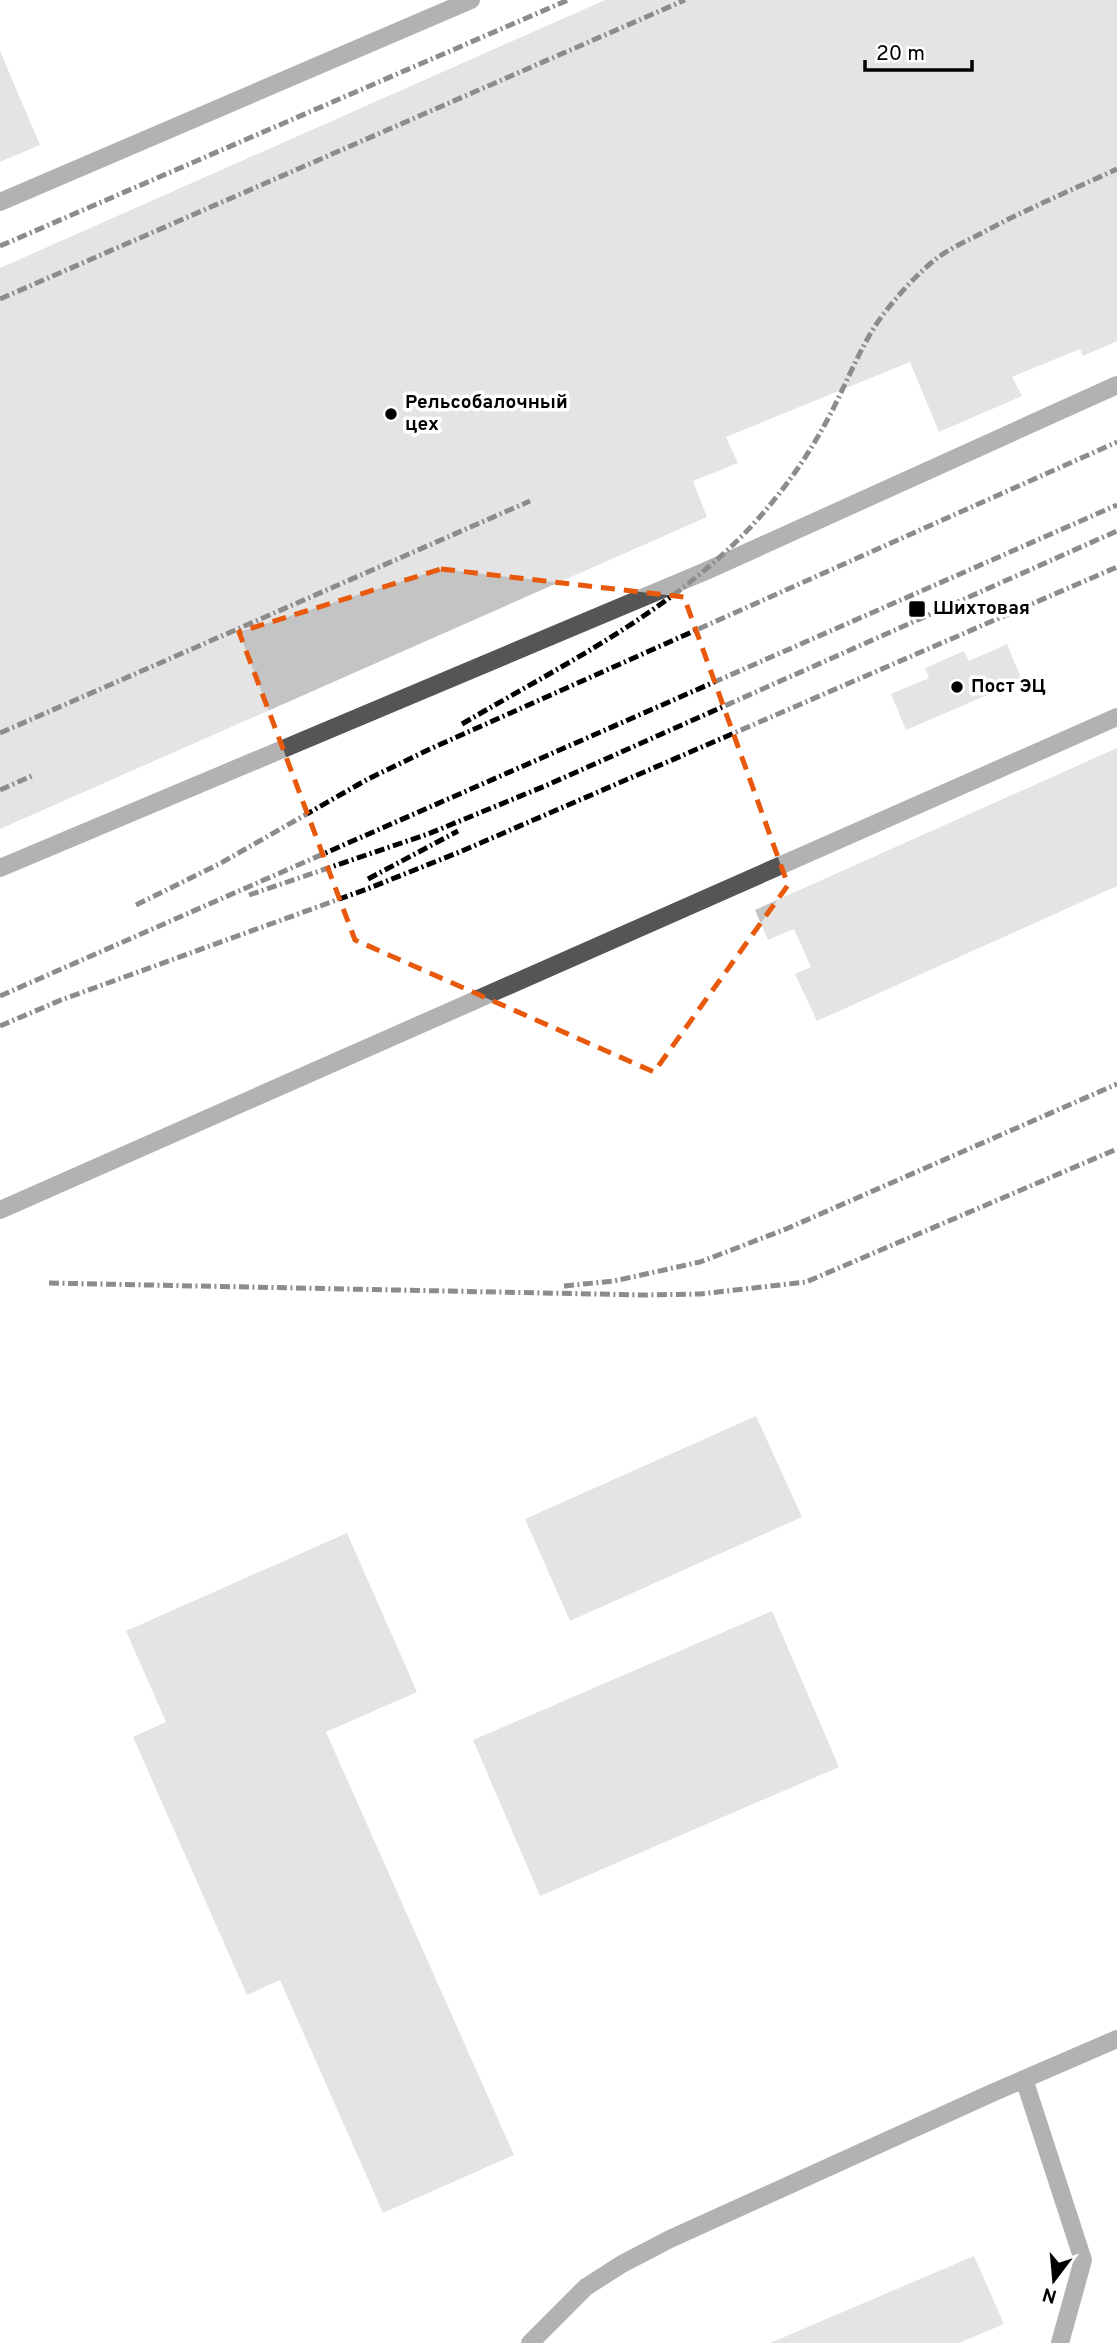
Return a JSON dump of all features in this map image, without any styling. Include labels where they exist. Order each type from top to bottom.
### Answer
[{"type":"lane","points":[[0,202],[471,0]]},
{"type":"lane","points":[[0,868],[706,571],[1117,385]]},
{"type":"lane","points":[[0,1210],[1117,717]]},
{"type":"lane","points":[[530,2343],[586,2287],[622,2264],[695,2228],[1117,2039]]},
{"type":"lane","points":[[1024,2079],[1083,2260],[1060,2343]]},
{"type":"highlighted area","points":[[441,569],[684,597],[788,885],[654,1072],[355,940],[239,632]]},
{"type":"building","name":"Рельсобалочный цех","points":[[605,0],[1117,0],[1117,341],[1083,356],[1080,349],[1012,377],[1022,396],[939,432],[910,362],[726,437],[738,463],[693,481],[707,517],[0,829],[0,268]]},
{"type":"building","points":[[0,51],[40,145],[0,162]]},
{"type":"building","name":"Пост ЭЦ","points":[[1007,644],[1022,680],[906,730],[891,694],[929,678],[925,668],[964,651],[969,661]]},
{"type":"building","points":[[1117,748],[1117,886],[817,1021],[795,974],[811,967],[794,929],[768,940],[755,910]]},
{"type":"building","points":[[756,1416],[802,1517],[570,1621],[525,1519]]},
{"type":"building","points":[[347,1533],[417,1692],[326,1732],[514,2155],[383,2213],[280,1980],[247,1995],[133,1737],[166,1722],[126,1631]]},
{"type":"building","points":[[772,1611],[839,1767],[540,1896],[473,1740]]},
{"type":"building","points":[[974,2256],[1004,2324],[959,2343],[770,2343]]},
{"type":"railway","points":[[0,246],[568,0]]},
{"type":"railway","points":[[0,299],[685,0]]},
{"type":"railway","points":[[462,724],[572,661],[645,615],[679,591],[743,535],[781,491],[813,444],[885,312],[929,265],[941,255],[999,224],[1117,169]]},
{"type":"railway","points":[[136,905],[221,863],[368,779],[430,749],[1117,442]]},
{"type":"railway","points":[[0,733],[530,501]]},
{"type":"railway","points":[[0,996],[1117,505]]},
{"type":"railway","points":[[249,895],[428,834],[545,786],[1117,531]]},
{"type":"railway","points":[[0,1026],[61,1000],[367,889],[462,851],[1117,567]]},
{"type":"railway","points":[[0,790],[34,775]]},
{"type":"railway","points":[[368,879],[458,831]]},
{"type":"railway","points":[[564,1286],[614,1281],[700,1262],[786,1229],[1117,1084]]},
{"type":"railway","points":[[49,1283],[644,1295],[700,1294],[806,1282],[1117,1149]]},
{"type":"place","name":"Рельсобалочный цех","points":[[391,414]]},
{"type":"place","name":"Шихтовая","points":[[917,609]]},
{"type":"place","name":"Пост ЭЦ","points":[[957,687]]}]
